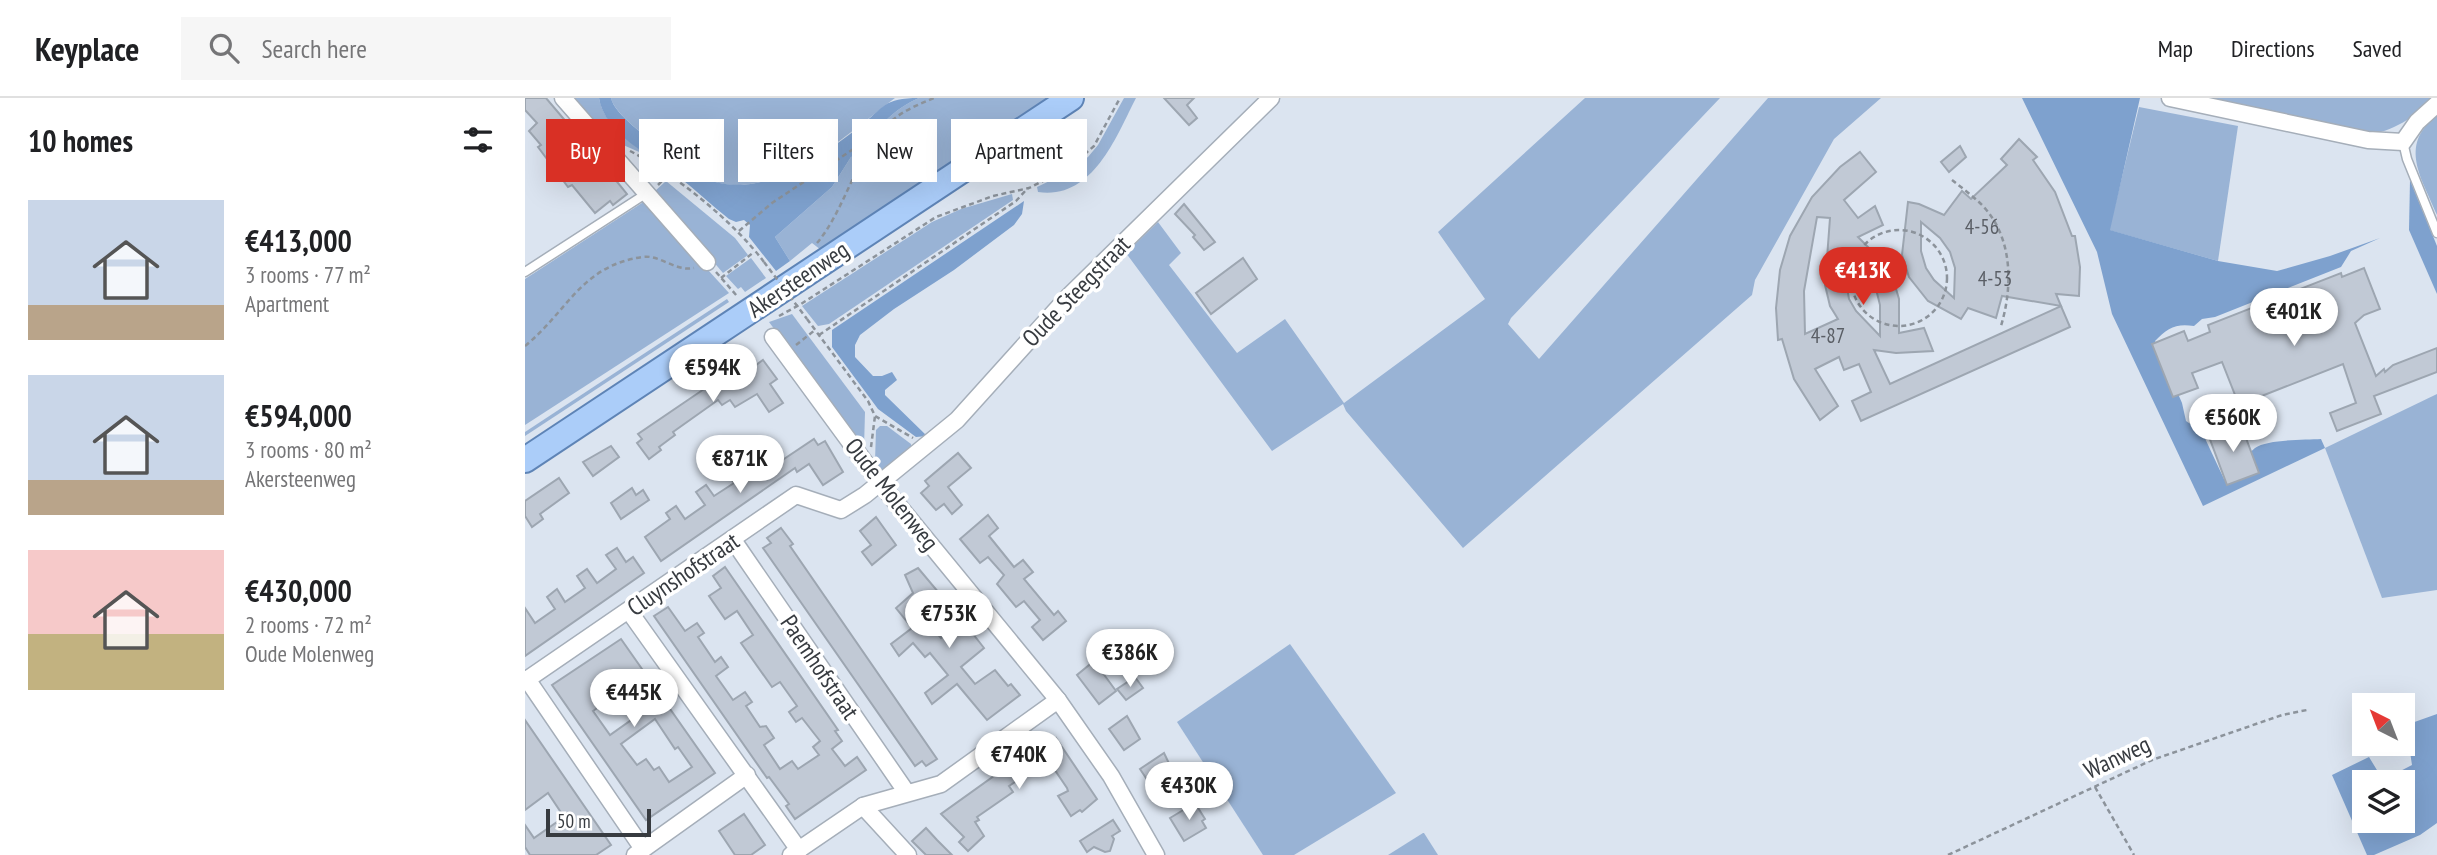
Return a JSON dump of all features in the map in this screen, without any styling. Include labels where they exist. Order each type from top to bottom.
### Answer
[{"type":"main road","name":"Akersteenweg","points":[[525,460],[1071,98]]},
{"type":"street","points":[[563,98],[582,119]]},
{"type":"street","name":"Oude Steegstraat","points":[[880,483],[957,420],[1067,298],[1271,98]]},
{"type":"street","points":[[2170,98],[2368,139],[2403,142],[2417,122],[2437,104]]},
{"type":"street","points":[[625,168],[706,260]]},
{"type":"street","name":"Oude Molenweg","points":[[773,337],[880,483],[1058,700],[1111,776],[1157,855]]},
{"type":"street","name":"Cluynshofstraat","points":[[526,680],[796,495],[841,510],[880,483]]},
{"type":"street","name":"Paemhofstraat","points":[[733,540],[907,793]]},
{"type":"street","points":[[628,611],[747,775],[795,853],[863,806],[941,784],[1058,700]]},
{"type":"street","points":[[526,680],[639,852],[747,775]]},
{"type":"street","points":[[863,806],[908,855]]},
{"type":"lane","points":[[2403,142],[2407,159],[2437,233]]},
{"type":"lane","points":[[525,272],[647,194]]},
{"type":"path","points":[[895,119],[934,98]]},
{"type":"path","points":[[777,317],[936,216],[1028,187],[1069,168],[1089,152],[1120,98]]},
{"type":"path","points":[[625,150],[635,153],[676,179],[739,231],[756,251],[868,401],[875,416],[870,467]]},
{"type":"path","points":[[739,231],[772,203],[852,150]]},
{"type":"path","points":[[1952,180],[1983,206],[2001,237],[2008,258],[2009,279],[2008,302],[2001,326]]},
{"type":"path","points":[[812,248],[829,227],[853,182]]},
{"type":"path","points":[[819,335],[1016,201],[1028,187]]},
{"type":"path","points":[[1903,229],[1920,234],[1936,246],[1944,258],[1949,285],[1935,309],[1925,317],[1899,327],[1882,325],[1863,311],[1853,294],[1852,261],[1861,247],[1881,233],[1903,229]]},
{"type":"path","points":[[739,298],[721,278],[756,251]]},
{"type":"path","points":[[525,346],[540,334],[582,285],[612,265],[645,256],[683,270],[694,268],[706,260]]},
{"type":"path","points":[[799,342],[815,330]]},
{"type":"path","points":[[875,416],[912,438],[923,448]]},
{"type":"path","name":"Wanweg","points":[[1948,855],[2184,747],[2282,715],[2307,710]]},
{"type":"path","points":[[2095,786],[2134,855]]},
{"type":"shaded area","points":[[572,98],[599,98],[608,119],[590,119]]},
{"type":"shaded area","points":[[599,98],[611,98],[619,111],[639,131],[639,149],[625,138],[625,119],[608,119]]},
{"type":"shaded area","points":[[611,98],[895,98],[868,119],[852,119],[852,132],[838,142],[838,119],[738,119],[738,182],[758,182],[750,184],[718,182],[724,182],[724,119],[639,119],[639,131],[613,104]]},
{"type":"shaded area","points":[[919,98],[1048,98],[1017,119],[951,119],[951,163],[937,172],[937,119],[887,119]]},
{"type":"shaded area","points":[[919,98],[887,119],[868,119],[891,102]]},
{"type":"shaded area","points":[[1124,98],[1136,98],[1111,147],[1087,177],[1087,158],[1098,145]]},
{"type":"shaded area","points":[[1585,98],[1720,98],[1511,318],[1508,324],[1539,359],[1768,98],[1881,98],[1834,139],[1755,280],[1752,295],[1463,548],[1346,411],[1343,404],[1272,451],[1126,253],[1158,222],[1181,253],[1169,265],[1237,353],[1285,319],[1344,403],[1485,299],[1438,232]]},
{"type":"shaded area","points":[[2022,98],[2140,98],[2110,230],[2218,261],[2277,271],[2380,238],[2351,251],[2341,267],[2215,317],[2202,319],[2194,326],[2172,328],[2155,341],[2182,403],[2186,421],[2202,432],[2224,479],[2261,445],[2277,441],[2321,439],[2325,448],[2203,506],[2112,314],[2097,252]]},
{"type":"shaded area","points":[[2189,98],[2437,98],[2437,101],[2394,127],[2366,134]]},
{"type":"shaded area","points":[[2139,107],[2238,126],[2218,261],[2109,230]]},
{"type":"shaded area","points":[[2437,116],[2437,215],[2420,176],[2416,151],[2418,139],[2425,127]]},
{"type":"shaded area","points":[[852,132],[852,157],[838,178],[838,143]]},
{"type":"shaded area","points":[[625,138],[639,149],[639,152],[625,146]]},
{"type":"shaded area","points":[[851,157],[852,182],[923,182],[821,250],[812,243],[790,261],[775,237],[838,182]]},
{"type":"shaded area","points":[[2410,180],[2437,246],[2437,294],[2409,230]]},
{"type":"shaded area","points":[[667,182],[735,238],[748,255],[723,273],[654,192]]},
{"type":"shaded area","points":[[685,182],[740,185],[762,182],[835,182],[775,237],[790,261],[776,271],[749,237],[750,225],[744,220],[736,222]]},
{"type":"shaded area","points":[[1047,182],[1080,182],[1057,192],[1038,192],[1037,187]]},
{"type":"shaded area","points":[[1012,194],[1013,200],[829,324],[818,326],[802,306],[932,222],[961,209]]},
{"type":"shaded area","points":[[645,201],[729,293],[525,425],[525,279]]},
{"type":"shaded area","points":[[1024,201],[1022,214],[1014,225],[954,270],[894,309],[860,335],[855,345],[855,357],[873,376],[892,372],[897,380],[885,390],[885,395],[927,436],[916,437],[878,409],[832,347],[832,330]]},
{"type":"shaded area","points":[[751,258],[766,278],[745,292],[741,287],[738,289],[726,276]]},
{"type":"shaded area","points":[[727,299],[729,302],[525,436],[525,432]]},
{"type":"shaded area","points":[[792,314],[865,412],[864,448],[769,322]]},
{"type":"shaded area","points":[[2437,394],[2437,590],[2382,598],[2325,448]]},
{"type":"shaded area","points":[[880,426],[887,426],[911,444],[911,448],[884,470],[879,469],[875,461],[876,430]]},
{"type":"shaded area","points":[[1290,644],[1396,793],[1294,855],[1263,855],[1177,722]]},
{"type":"shaded area","points":[[2437,714],[2437,823],[2420,835],[2374,855],[2367,855],[2357,833],[2415,833],[2415,770],[2402,770],[2412,765],[2411,756],[2415,756],[2415,722]]},
{"type":"shaded area","points":[[2369,757],[2377,770],[2352,770],[2352,821],[2332,775]]},
{"type":"shaded area","points":[[1423,833],[1438,855],[1388,855]]},
{"type":"building","points":[[525,98],[546,98],[564,119],[546,119],[546,158],[538,147],[541,145],[529,131],[537,123],[525,110]]},
{"type":"building","points":[[1164,98],[1194,98],[1187,105],[1197,118],[1189,125]]},
{"type":"building","points":[[2019,139],[2037,157],[2033,160],[2055,192],[2072,236],[2075,236],[2080,267],[2079,296],[2056,294],[2061,306],[2002,296],[1996,318],[1968,308],[1961,319],[1928,301],[1909,277],[1902,255],[1908,202],[1944,215],[1962,191],[1971,199],[2007,165],[2001,159]],"holes":[[[1921,222],[1940,238],[1950,252],[1955,268],[1954,298],[1934,280],[1926,268],[1921,251]]]},
{"type":"building","points":[[1960,146],[1966,157],[1949,172],[1941,162]]},
{"type":"building","points":[[1860,152],[1876,172],[1844,200],[1858,218],[1875,206],[1883,225],[1858,237],[1883,262],[1893,279],[1899,299],[1899,333],[1924,328],[1933,351],[1896,353],[1874,350],[1890,384],[2061,306],[2070,327],[1861,421],[1852,401],[1871,392],[1859,364],[1844,370],[1839,357],[1815,369],[1838,406],[1820,420],[1794,379],[1782,339],[1778,340],[1776,308],[1780,270],[1790,236],[1812,197],[1840,167]],"holes":[[[1817,217],[1830,218],[1825,285],[1830,306],[1838,319],[1805,334],[1804,291]],[[1847,252],[1876,289],[1880,305],[1880,336],[1856,311],[1849,299],[1846,282]]]},
{"type":"building","points":[[564,182],[617,182],[627,194],[613,205],[610,201],[595,213],[572,185],[568,187]]},
{"type":"building","points":[[1184,204],[1215,242],[1204,250],[1193,237],[1195,235],[1175,214]]},
{"type":"building","points":[[1243,258],[1257,279],[1211,314],[1196,293]]},
{"type":"building","points":[[2364,268],[2380,309],[2364,315],[2355,323],[2376,376],[2384,369],[2385,372],[2393,365],[2437,348],[2437,372],[2374,396],[2381,414],[2337,431],[2330,413],[2356,403],[2343,364],[2239,405],[2222,362],[2192,373],[2198,388],[2173,397],[2152,344],[2184,331],[2188,341],[2210,332],[2208,325],[2341,273],[2342,277]]},
{"type":"building","points":[[763,360],[777,379],[770,384],[783,403],[769,412],[757,394],[735,407],[730,400],[722,405],[718,400],[673,432],[675,435],[649,459],[637,443],[642,439],[638,434],[732,370],[738,378]]},
{"type":"building","points":[[2240,422],[2259,473],[2227,485],[2208,434]]},
{"type":"building","points":[[814,439],[818,445],[825,441],[843,472],[823,485],[809,464],[797,472],[795,468],[661,561],[645,537],[670,519],[666,513],[676,506],[685,519],[705,505],[696,492],[706,485],[714,496],[734,483],[726,472],[736,465],[741,472],[766,454],[769,458],[775,454],[781,461]]},
{"type":"building","points":[[611,446],[619,457],[593,476],[583,462]]},
{"type":"building","points":[[958,453],[971,468],[948,487],[962,505],[952,514],[944,504],[936,510],[921,493],[929,486],[925,481]]},
{"type":"building","points":[[559,478],[569,493],[540,514],[543,519],[532,527],[525,516],[525,501]]},
{"type":"building","points":[[632,488],[636,495],[643,490],[649,500],[621,519],[611,503]]},
{"type":"building","points":[[988,515],[998,528],[989,536],[1014,567],[1023,560],[1033,572],[1024,579],[1054,615],[1058,611],[1066,621],[1043,640],[1032,627],[1040,620],[1024,601],[1016,607],[997,584],[1004,575],[988,557],[980,563],[960,539]]},
{"type":"building","points":[[876,517],[896,545],[872,565],[862,552],[871,545],[860,531]]},
{"type":"building","points":[[781,528],[793,544],[790,546],[937,759],[926,766],[922,761],[915,766],[763,548],[771,543],[767,538]]},
{"type":"building","points":[[617,548],[626,562],[633,557],[644,573],[525,656],[525,608],[535,623],[555,609],[547,597],[557,589],[565,602],[585,588],[577,576],[587,569],[597,583],[616,569],[606,555]]},
{"type":"building","points":[[725,567],[838,730],[835,731],[842,741],[832,749],[845,766],[857,757],[866,770],[795,819],[786,806],[789,804],[769,777],[767,778],[654,616],[668,607],[685,631],[697,623],[704,633],[698,637],[715,662],[721,657],[728,667],[716,676],[733,700],[745,692],[752,702],[746,706],[760,727],[766,726],[774,738],[764,745],[780,769],[792,761],[798,769],[819,755],[813,747],[820,741],[802,718],[796,722],[789,712],[797,706],[780,682],[772,687],[741,643],[753,635],[737,611],[725,619],[709,596],[721,588],[713,576]]},
{"type":"building","points":[[918,568],[945,600],[923,617],[941,638],[962,620],[984,648],[961,667],[975,684],[995,670],[1008,686],[1011,684],[1020,695],[987,720],[957,684],[932,704],[925,693],[948,675],[930,653],[925,657],[913,643],[899,656],[891,644],[912,628],[896,608],[913,593],[905,575]]},
{"type":"building","points":[[621,639],[715,773],[646,820],[552,685]],"holes":[[[631,685],[648,708],[610,735],[593,711]],[[655,719],[675,749],[678,747],[692,767],[669,782],[659,767],[654,770],[646,759],[637,765],[621,744]]]},
{"type":"building","points":[[1094,661],[1116,691],[1099,704],[1077,675]]},
{"type":"building","points":[[1135,677],[1143,688],[1126,700],[1117,689]]},
{"type":"building","points":[[1127,716],[1140,739],[1124,750],[1109,729]]},
{"type":"building","points":[[525,720],[611,845],[596,855],[530,855],[525,847],[525,825],[534,838],[564,817],[548,793],[525,810]]},
{"type":"building","points":[[1056,738],[1097,799],[1082,812],[1080,810],[1071,816],[1058,796],[1068,791],[1067,788],[1048,760],[1009,786],[1013,792],[977,817],[979,820],[975,822],[984,836],[968,851],[959,842],[964,837],[941,814],[1033,748],[1036,752]]},
{"type":"building","points":[[1164,753],[1175,776],[1159,790],[1157,787],[1154,790],[1140,769]]},
{"type":"building","points":[[1195,803],[1205,819],[1202,821],[1206,828],[1184,841],[1170,818]]},
{"type":"building","points":[[744,814],[765,845],[751,855],[735,855],[719,831]]},
{"type":"building","points":[[1113,820],[1120,831],[1112,836],[1114,839],[1110,851],[1105,852],[1094,847],[1087,852],[1080,841]]},
{"type":"building","points":[[926,828],[952,855],[926,855],[912,841]]}]
